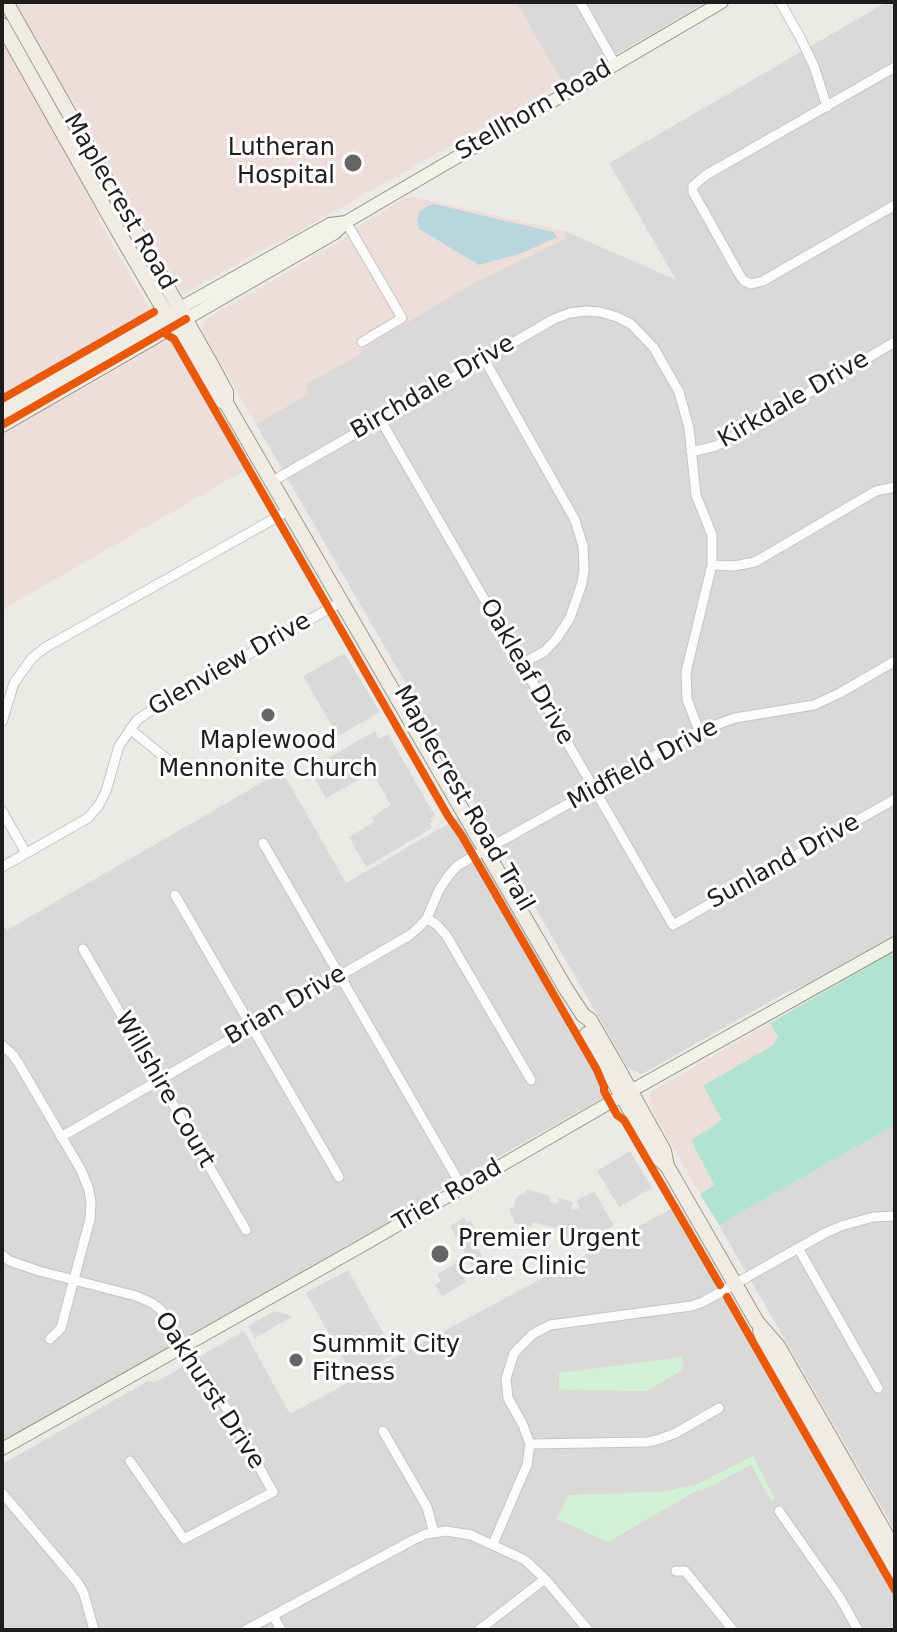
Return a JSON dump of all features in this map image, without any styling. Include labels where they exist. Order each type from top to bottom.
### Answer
[{"type":"main road","name":"Maplecrest Road","points":[[6,2],[177,317],[215,398],[226,403],[583,1015],[582,1025],[626,1094],[656,1156],[667,1166],[757,1322],[767,1351],[895,1574]]},
{"type":"main road","name":"Maplecrest Road","points":[[2,25],[177,317]]},
{"type":"main road","name":"Stellhorn Road","points":[[2,410],[177,317]]},
{"type":"main road","name":"Stellhorn Road","points":[[2,425],[177,317]]},
{"type":"main road","name":"Maplecrest Road","points":[[757,1322],[778,1346],[895,1550]]},
{"type":"street","points":[[580,2],[615,64]]},
{"type":"street","name":"Stellhorn Road","points":[[177,317],[330,224],[346,222],[722,2]]},
{"type":"street","points":[[780,2],[814,66],[827,107]]},
{"type":"street","points":[[895,67],[706,175],[693,186],[693,192],[739,274],[751,284],[763,281],[895,206]]},
{"type":"street","points":[[346,222],[402,318],[362,342]]},
{"type":"street","name":"Birchdale Drive","points":[[271,482],[554,319],[585,311],[600,312],[631,324],[654,348],[679,392],[689,428],[691,452]]},
{"type":"street","name":"Kirkdale Drive","points":[[691,452],[716,446],[895,342]]},
{"type":"street","points":[[484,359],[575,520],[583,546],[582,583],[570,618],[545,651],[522,664]]},
{"type":"street","name":"Oakleaf Drive","points":[[380,419],[673,925]]},
{"type":"street","points":[[691,452],[696,495],[712,535],[713,550],[685,674],[687,699],[699,731]]},
{"type":"street","points":[[712,565],[734,566],[755,562],[876,491],[895,487]]},
{"type":"street","points":[[2,722],[14,683],[32,658],[46,647],[288,511]]},
{"type":"street","name":"Glenview Drive","points":[[2,867],[88,818],[106,791],[119,746],[137,720],[341,602]]},
{"type":"street","name":"Midfield Drive","points":[[486,850],[699,731],[735,718],[814,705],[895,661]]},
{"type":"street","points":[[130,729],[173,764]]},
{"type":"street","name":"Sunland Drive","points":[[673,925],[895,799]]},
{"type":"street","points":[[2,811],[26,853]]},
{"type":"street","points":[[263,843],[462,1187]]},
{"type":"street","name":"Brian Drive","points":[[61,1137],[410,935],[427,918],[439,890],[457,866],[486,850]]},
{"type":"street","points":[[175,895],[339,1177]]},
{"type":"street","points":[[427,918],[446,935],[531,1080]]},
{"type":"street","name":"Trier Road","points":[[2,1449],[895,943]]},
{"type":"street","name":"Willshire Court","points":[[83,949],[246,1230]]},
{"type":"street","points":[[2,1045],[17,1061],[86,1180],[91,1202],[90,1219],[61,1328],[50,1339]]},
{"type":"street","points":[[493,1544],[527,1465],[530,1444],[508,1398],[506,1379],[514,1353],[533,1334],[550,1325],[691,1306],[841,1226],[873,1217],[895,1216]]},
{"type":"street","points":[[798,1248],[878,1388]]},
{"type":"street","name":"Oakhurst Drive","points":[[2,1255],[22,1266],[152,1303],[166,1316],[186,1346],[235,1423],[273,1492],[184,1539],[130,1461]]},
{"type":"street","points":[[530,1444],[647,1442],[679,1432],[719,1408]]},
{"type":"street","points":[[383,1431],[427,1507],[434,1533]]},
{"type":"street","points":[[2,1493],[78,1583],[94,1630]]},
{"type":"street","points":[[779,1511],[840,1598],[858,1630]]},
{"type":"street","points":[[246,1630],[413,1540],[434,1533],[456,1531],[525,1560],[588,1630]]},
{"type":"street","points":[[676,1571],[685,1571],[733,1630]]},
{"type":"street","points":[[479,1630],[545,1579]]},
{"type":"street","points":[[273,1615],[281,1630]]},
{"type":"shaded area","points":[[11,2],[516,2],[563,85],[186,293],[182,292],[94,136]]},
{"type":"shaded area","points":[[516,2],[707,2],[563,85]]},
{"type":"shaded area","points":[[887,2],[895,2],[895,938],[824,978],[785,993],[642,1074],[628,1068],[256,424],[308,394],[306,268],[362,349],[473,283],[565,239],[565,231],[676,280],[609,163]]},
{"type":"shaded area","points":[[2,42],[12,59],[15,58],[74,162],[100,215],[100,222],[149,312],[2,397]]},
{"type":"shaded area","points":[[409,196],[565,231],[565,239],[473,283],[362,349],[359,355],[308,383],[308,394],[256,424],[202,331],[206,319],[344,239],[362,224]]},
{"type":"shaded area","points":[[168,340],[172,341],[245,470],[2,610],[2,435]]},
{"type":"shaded area","points":[[344,653],[380,712],[338,736],[303,676]]},
{"type":"shaded area","points":[[375,731],[379,739],[388,734],[435,816],[430,819],[432,828],[366,867],[349,837],[374,822],[372,817],[391,805],[372,772],[326,798],[309,769]]},
{"type":"shaded area","points":[[282,771],[346,883],[458,818],[606,1080],[607,1092],[603,1098],[450,1184],[385,1227],[190,1334],[143,1365],[28,1429],[2,1440],[2,923],[7,930]]},
{"type":"shaded area","points":[[770,1023],[778,1037],[773,1045],[703,1086],[722,1120],[691,1140],[714,1186],[700,1194],[649,1105],[651,1092]]},
{"type":"shaded area","points":[[895,1125],[895,1531],[719,1225]]},
{"type":"shaded area","points":[[630,1151],[652,1188],[619,1207],[597,1171]]},
{"type":"shaded area","points":[[526,1189],[550,1196],[549,1202],[557,1204],[559,1198],[573,1202],[573,1210],[580,1208],[576,1201],[594,1191],[614,1226],[585,1242],[562,1236],[563,1230],[533,1222],[531,1227],[515,1223],[509,1209],[514,1207],[515,1200],[520,1194],[524,1195]]},
{"type":"shaded area","points":[[671,1209],[895,1597],[895,1630],[2,1630],[2,1464],[148,1381],[156,1382],[244,1331],[290,1414]]},
{"type":"shaded area","points":[[464,1218],[467,1223],[471,1221],[480,1237],[474,1241],[484,1259],[472,1266],[450,1226]]},
{"type":"shaded area","points":[[458,1262],[466,1282],[442,1296],[435,1285],[441,1281],[437,1274]]},
{"type":"shaded area","points":[[348,1270],[395,1354],[353,1377],[306,1293]]},
{"type":"shaded area","points":[[274,1311],[293,1316],[255,1338],[248,1326]]},
{"type":"green space","points":[[895,951],[895,1125],[719,1225],[700,1194],[714,1185],[691,1140],[722,1120],[703,1086],[773,1045],[778,1037],[770,1023]]},
{"type":"green space","points":[[682,1357],[683,1369],[647,1391],[559,1390],[559,1373]]},
{"type":"green space","points":[[753,1456],[775,1499],[771,1501],[751,1465],[696,1491],[608,1542],[557,1519],[569,1495],[658,1492],[696,1485]]},
{"type":"water","points":[[434,204],[553,232],[557,237],[522,253],[479,265],[419,229],[419,212]]},
{"type":"cycle path","points":[[2,399],[154,312]]},
{"type":"cycle path","points":[[2,425],[186,319]]},
{"type":"cycle path","name":"Maplecrest Road Trail","points":[[167,335],[174,339],[597,1070],[617,1115],[624,1120],[720,1285]]},
{"type":"cycle path","points":[[727,1297],[895,1590]]},
{"type":"place","name":"Lutheran Hospital","points":[[353,163]]},
{"type":"place","name":"Maplewood Mennonite Church","points":[[268,715]]},
{"type":"place","name":"Premier Urgent Care Clinic","points":[[440,1254]]},
{"type":"place","name":"Summit City Fitness","points":[[296,1360]]}]
